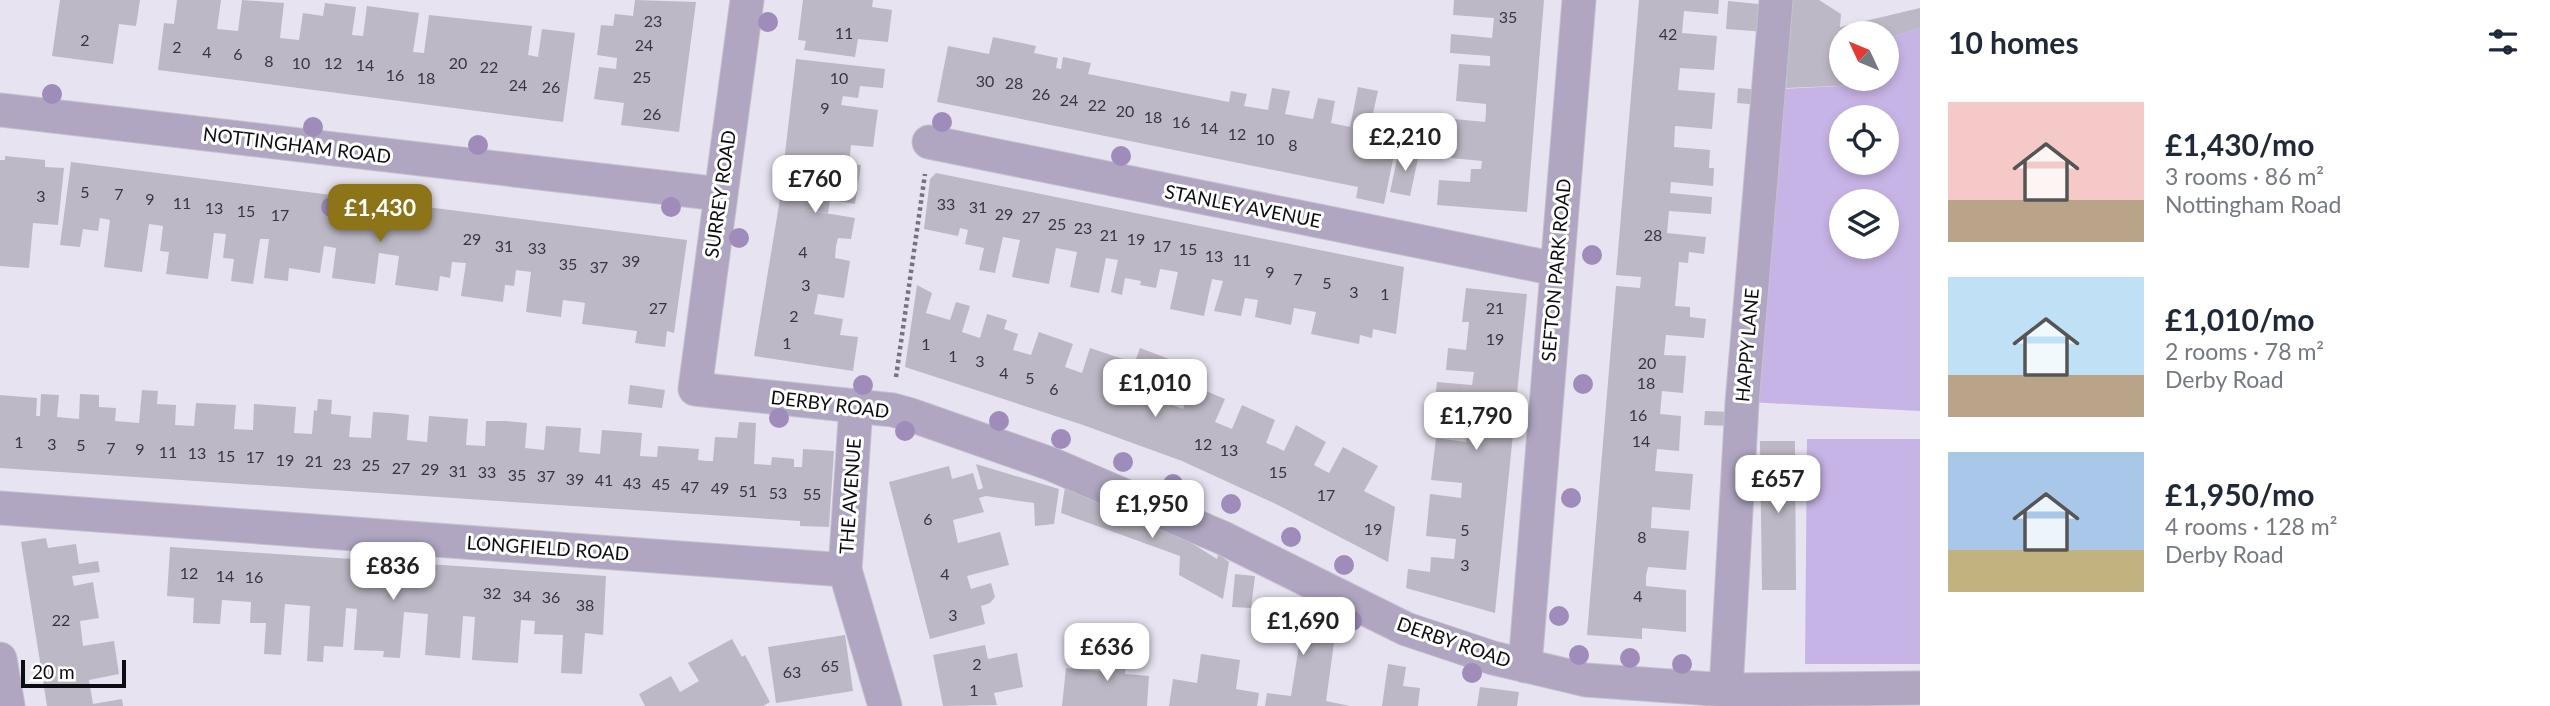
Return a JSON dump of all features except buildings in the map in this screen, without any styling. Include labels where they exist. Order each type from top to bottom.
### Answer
[{"type":"street","name":"SURREY ROAD","points":[[695,389],[747,0]]},
{"type":"street","name":"SEFTON PARK ROAD","points":[[1525,666],[1579,0]]},
{"type":"street","name":"HAPPY LANE","points":[[1726,690],[1742,403],[1776,0]]},
{"type":"street","name":"NOTTINGHAM ROAD","points":[[0,110],[720,194]]},
{"type":"street","name":"STANLEY AVENUE","points":[[929,142],[1556,269]]},
{"type":"street","name":"DERBY ROAD","points":[[695,389],[893,410],[1051,464],[1223,538],[1406,629],[1525,666],[1586,680],[1726,690],[1920,688]]},
{"type":"street","name":"THE AVENUE","points":[[856,405],[845,569],[885,706]]},
{"type":"street","name":"LONGFIELD ROAD","points":[[0,508],[845,569]]},
{"type":"street","points":[[0,659],[8,706]]},
{"type":"path","points":[[893,410],[929,142]]},
{"type":"shaded area","points":[[1920,28],[1920,411],[1749,402],[1780,89],[1829,87],[1829,91],[1899,91],[1899,35]]},
{"type":"shaded area","points":[[1807,439],[1920,439],[1920,664],[1805,664]]}]
